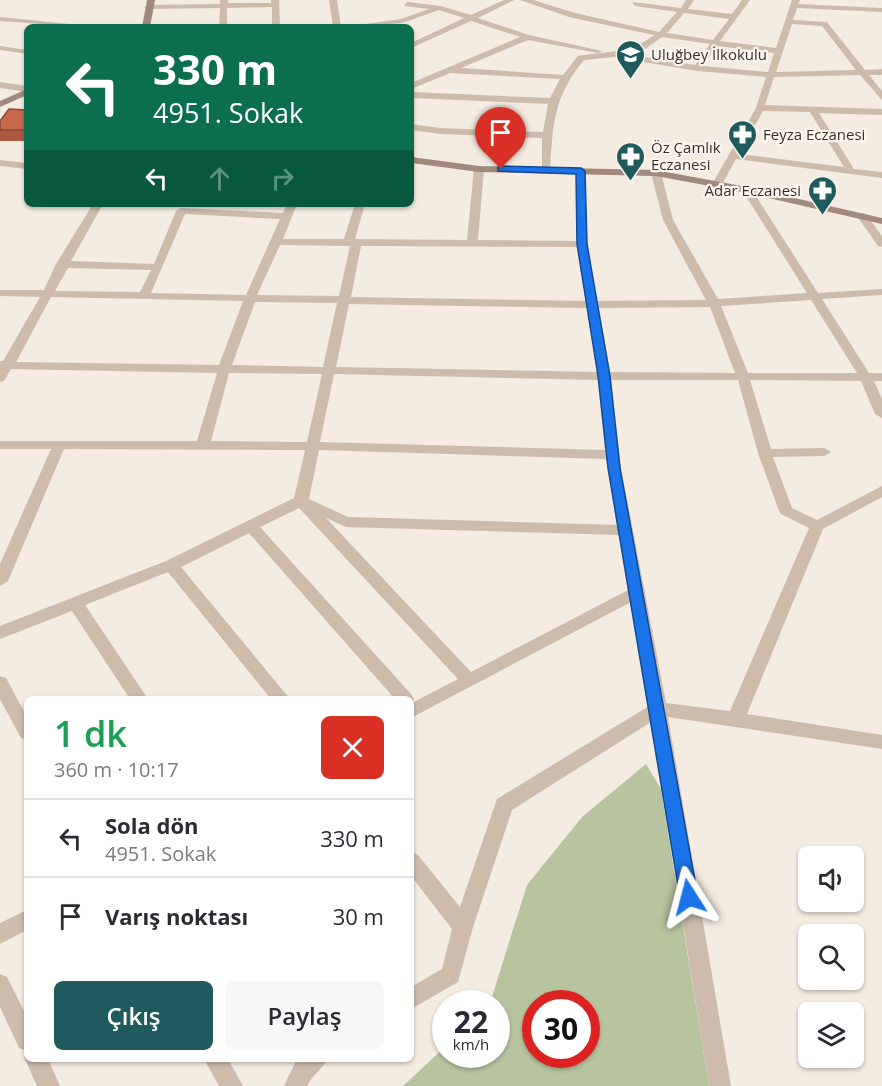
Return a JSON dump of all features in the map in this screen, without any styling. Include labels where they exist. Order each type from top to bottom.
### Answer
[{"type":"main road","points":[[147,24],[150,4]]},
{"type":"main road","points":[[0,104],[24,92]]},
{"type":"main road","points":[[414,160],[479,169],[656,173],[747,189],[882,221]]},
{"type":"street","points":[[333,0],[337,24]]},
{"type":"street","points":[[414,45],[510,0]]},
{"type":"street","points":[[524,0],[661,34],[716,44],[780,51]]},
{"type":"street","points":[[539,4],[549,0]]},
{"type":"street","points":[[545,170],[551,102],[563,77],[580,58],[636,51],[661,34],[690,0]]},
{"type":"street","points":[[697,68],[746,0]]},
{"type":"street","points":[[628,11],[637,2],[682,11],[734,17]]},
{"type":"street","points":[[150,4],[275,3],[276,24]]},
{"type":"street","points":[[717,184],[760,108],[795,3],[882,10]]},
{"type":"street","points":[[223,24],[224,4]]},
{"type":"street","points":[[407,4],[441,8],[527,37],[697,68],[772,75],[882,72]]},
{"type":"street","points":[[376,24],[402,21],[441,8]]},
{"type":"street","points":[[614,24],[621,18]]},
{"type":"street","points":[[0,19],[49,24]]},
{"type":"street","points":[[790,22],[824,24],[882,97]]},
{"type":"street","points":[[414,85],[527,37]]},
{"type":"street","points":[[0,48],[24,52]]},
{"type":"street","points":[[450,70],[563,77]]},
{"type":"street","points":[[0,85],[24,90]]},
{"type":"street","points":[[414,95],[551,102]]},
{"type":"street","points":[[760,108],[882,112]]},
{"type":"street","points":[[813,110],[851,171]]},
{"type":"street","points":[[414,127],[441,131],[548,135]]},
{"type":"street","points":[[732,156],[882,175]]},
{"type":"street","points":[[0,163],[24,166]]},
{"type":"street","points":[[472,244],[479,169]]},
{"type":"street","points":[[581,171],[582,244],[604,376],[614,455],[720,1086]]},
{"type":"street","points":[[656,173],[668,220],[714,303],[743,377],[765,453],[786,511],[817,526]]},
{"type":"street","points":[[747,189],[813,295],[874,377],[882,414]]},
{"type":"street","points":[[0,378],[3,365],[96,207]]},
{"type":"street","points":[[203,445],[222,371],[248,297],[276,242],[290,207]]},
{"type":"street","points":[[301,501],[344,299],[359,207]]},
{"type":"street","points":[[144,296],[181,211],[286,216]]},
{"type":"street","points":[[862,216],[882,244]]},
{"type":"street","points":[[276,242],[582,244]]},
{"type":"street","points":[[62,264],[158,267]]},
{"type":"street","points":[[0,293],[592,305],[714,303],[882,292]]},
{"type":"street","points":[[3,365],[222,371],[329,369],[604,376],[874,377]]},
{"type":"street","points":[[0,445],[311,446],[614,455]]},
{"type":"street","points":[[0,581],[59,446]]},
{"type":"street","points":[[765,453],[824,452]]},
{"type":"street","points":[[736,719],[766,644],[802,569],[817,526],[882,491]]},
{"type":"street","points":[[0,633],[171,565],[301,501]]},
{"type":"street","points":[[301,501],[346,522],[626,530]]},
{"type":"street","points":[[301,501],[469,680]]},
{"type":"street","points":[[250,525],[401,696]]},
{"type":"street","points":[[171,565],[279,696]]},
{"type":"street","points":[[414,704],[469,680],[637,592]]},
{"type":"street","points":[[76,604],[137,696]]},
{"type":"street","points":[[0,683],[24,727]]},
{"type":"street","points":[[414,997],[451,975],[463,927],[504,805],[658,709],[882,742]]},
{"type":"street","points":[[414,865],[463,927]]},
{"type":"street","points":[[0,934],[24,921]]},
{"type":"street","points":[[0,984],[24,1034]]},
{"type":"street","points":[[37,1062],[49,1086]]},
{"type":"street","points":[[217,1062],[232,1086]]},
{"type":"street","points":[[295,1086],[305,1066],[311,1062]]},
{"type":"green space","points":[[646,764],[661,789],[709,1086],[403,1086],[432,1059],[432,1068],[510,1068],[510,990],[494,990],[527,885],[582,817]]},
{"type":"building","points":[[9,109],[24,110],[24,130],[0,130],[0,121]]},
{"type":"place","name":"Uluğbey İlkokulu","points":[[630,80]]},
{"type":"place","name":"Feyza Eczanesi","points":[[742,160]]},
{"type":"place","name":"Öz Çamlık Eczanesi","points":[[630,182]]},
{"type":"place","name":"Adar Eczanesi","points":[[822,216]]},
{"type":"route","points":[[501,169],[581,171],[582,244],[604,376],[614,468],[658,709],[689,897]]}]
